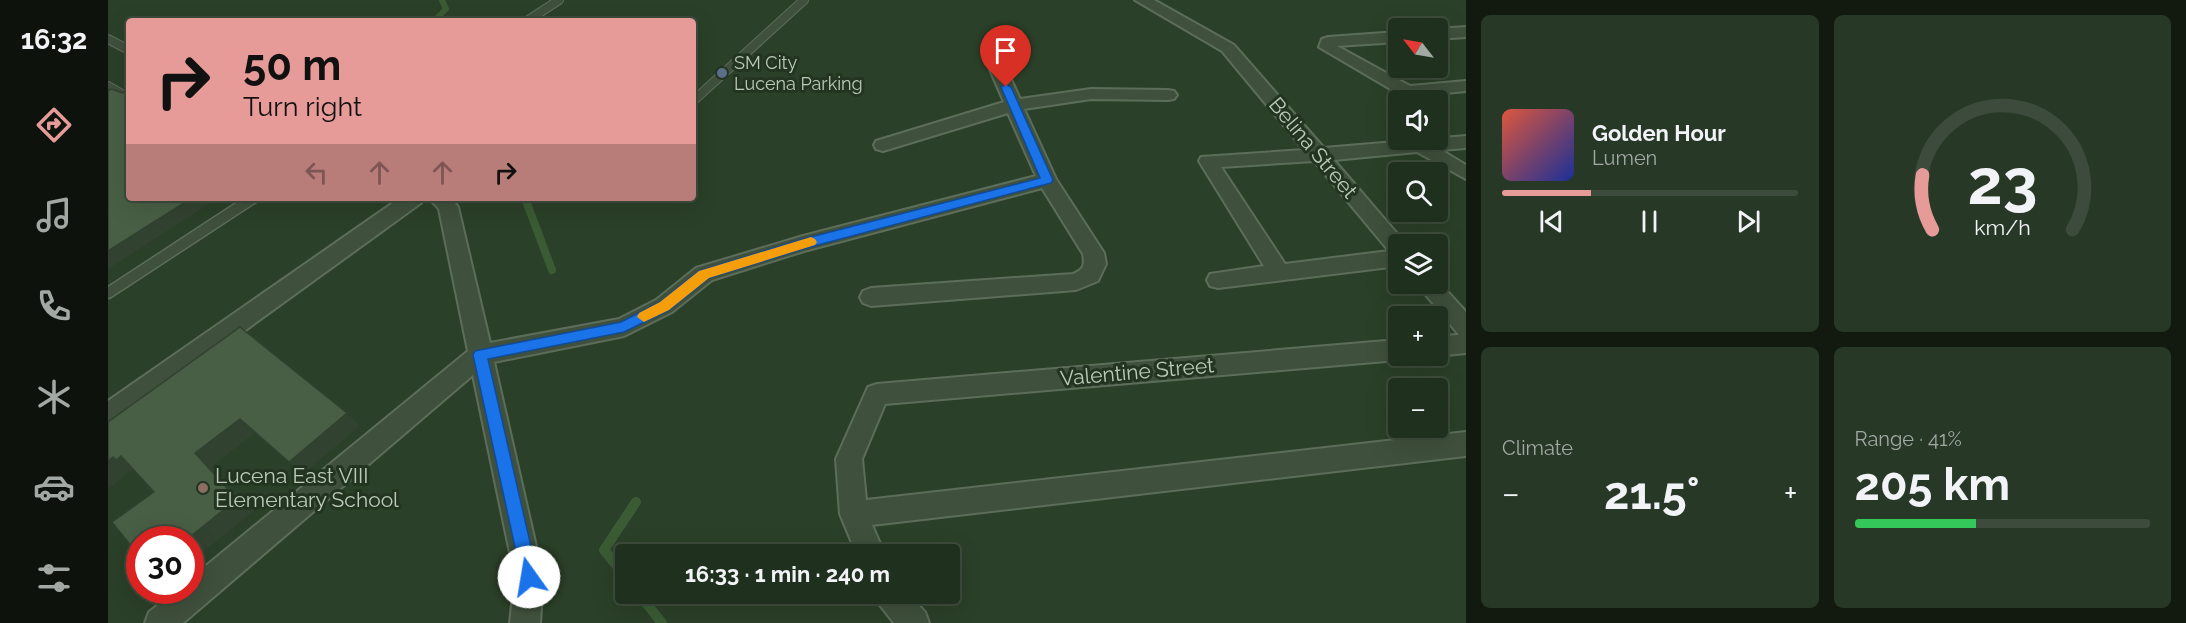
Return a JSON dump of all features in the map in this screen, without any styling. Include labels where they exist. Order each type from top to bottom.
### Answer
[{"type":"street","name":"Belina Street","points":[[1143,0],[1228,48],[1388,236]]},
{"type":"street","points":[[1448,33],[1466,32]]},
{"type":"street","points":[[1388,38],[1328,42],[1327,47],[1397,90]]},
{"type":"street","points":[[871,297],[1076,282],[1090,275],[1095,264],[1093,253],[1047,180],[990,51]]},
{"type":"street","points":[[1442,90],[1466,86]]},
{"type":"street","points":[[883,145],[1014,105],[1091,94],[1168,95]]},
{"type":"street","points":[[1448,142],[1466,142]]},
{"type":"street","points":[[1280,273],[1208,161],[1319,155],[1388,146]]},
{"type":"street","points":[[1428,150],[1466,173]]},
{"type":"street","points":[[160,623],[480,355],[624,327],[664,306],[704,274],[803,244],[1047,180]]},
{"type":"street","points":[[108,415],[410,201]]},
{"type":"street","points":[[442,201],[448,207],[529,577],[525,623]]},
{"type":"street","points":[[1218,280],[1388,259]]},
{"type":"street","points":[[1437,294],[1466,328]]},
{"type":"street","points":[[1448,345],[1466,344]]},
{"type":"street","name":"Valentine Street","points":[[854,514],[849,459],[877,394],[1388,351]]},
{"type":"street","points":[[866,544],[854,514],[1466,444]]},
{"type":"street","points":[[898,604],[914,623]]},
{"type":"lane","points":[[532,18],[559,0]]},
{"type":"lane","points":[[696,98],[804,0]]},
{"type":"lane","points":[[108,39],[126,48]]},
{"type":"lane","points":[[108,86],[126,96]]},
{"type":"lane","points":[[108,293],[248,201]]},
{"type":"building","points":[[126,88],[126,201],[187,201],[108,251],[108,91],[111,89],[123,93]]},
{"type":"building","points":[[240,327],[347,413],[289,462],[240,419],[195,453],[237,499],[203,526],[126,526],[126,540],[112,522],[154,492],[121,456],[116,460],[113,457],[108,461],[108,422]]},
{"type":"waterway","points":[[437,18],[446,9],[442,0]]},
{"type":"waterway","points":[[526,201],[552,270]]},
{"type":"waterway","points":[[615,564],[604,550],[636,502]]},
{"type":"waterway","points":[[647,604],[662,623]]},
{"type":"slow traffic","points":[[644,317],[664,306],[704,274],[811,242]]},
{"type":"place","name":"SM City Lucena Parking","points":[[722,73]]},
{"type":"place","name":"Lucena East VIII Elementary School","points":[[203,488]]},
{"type":"route","points":[[529,577],[480,355],[624,327],[664,306],[704,274],[803,244],[1047,180],[1006,87]]}]
